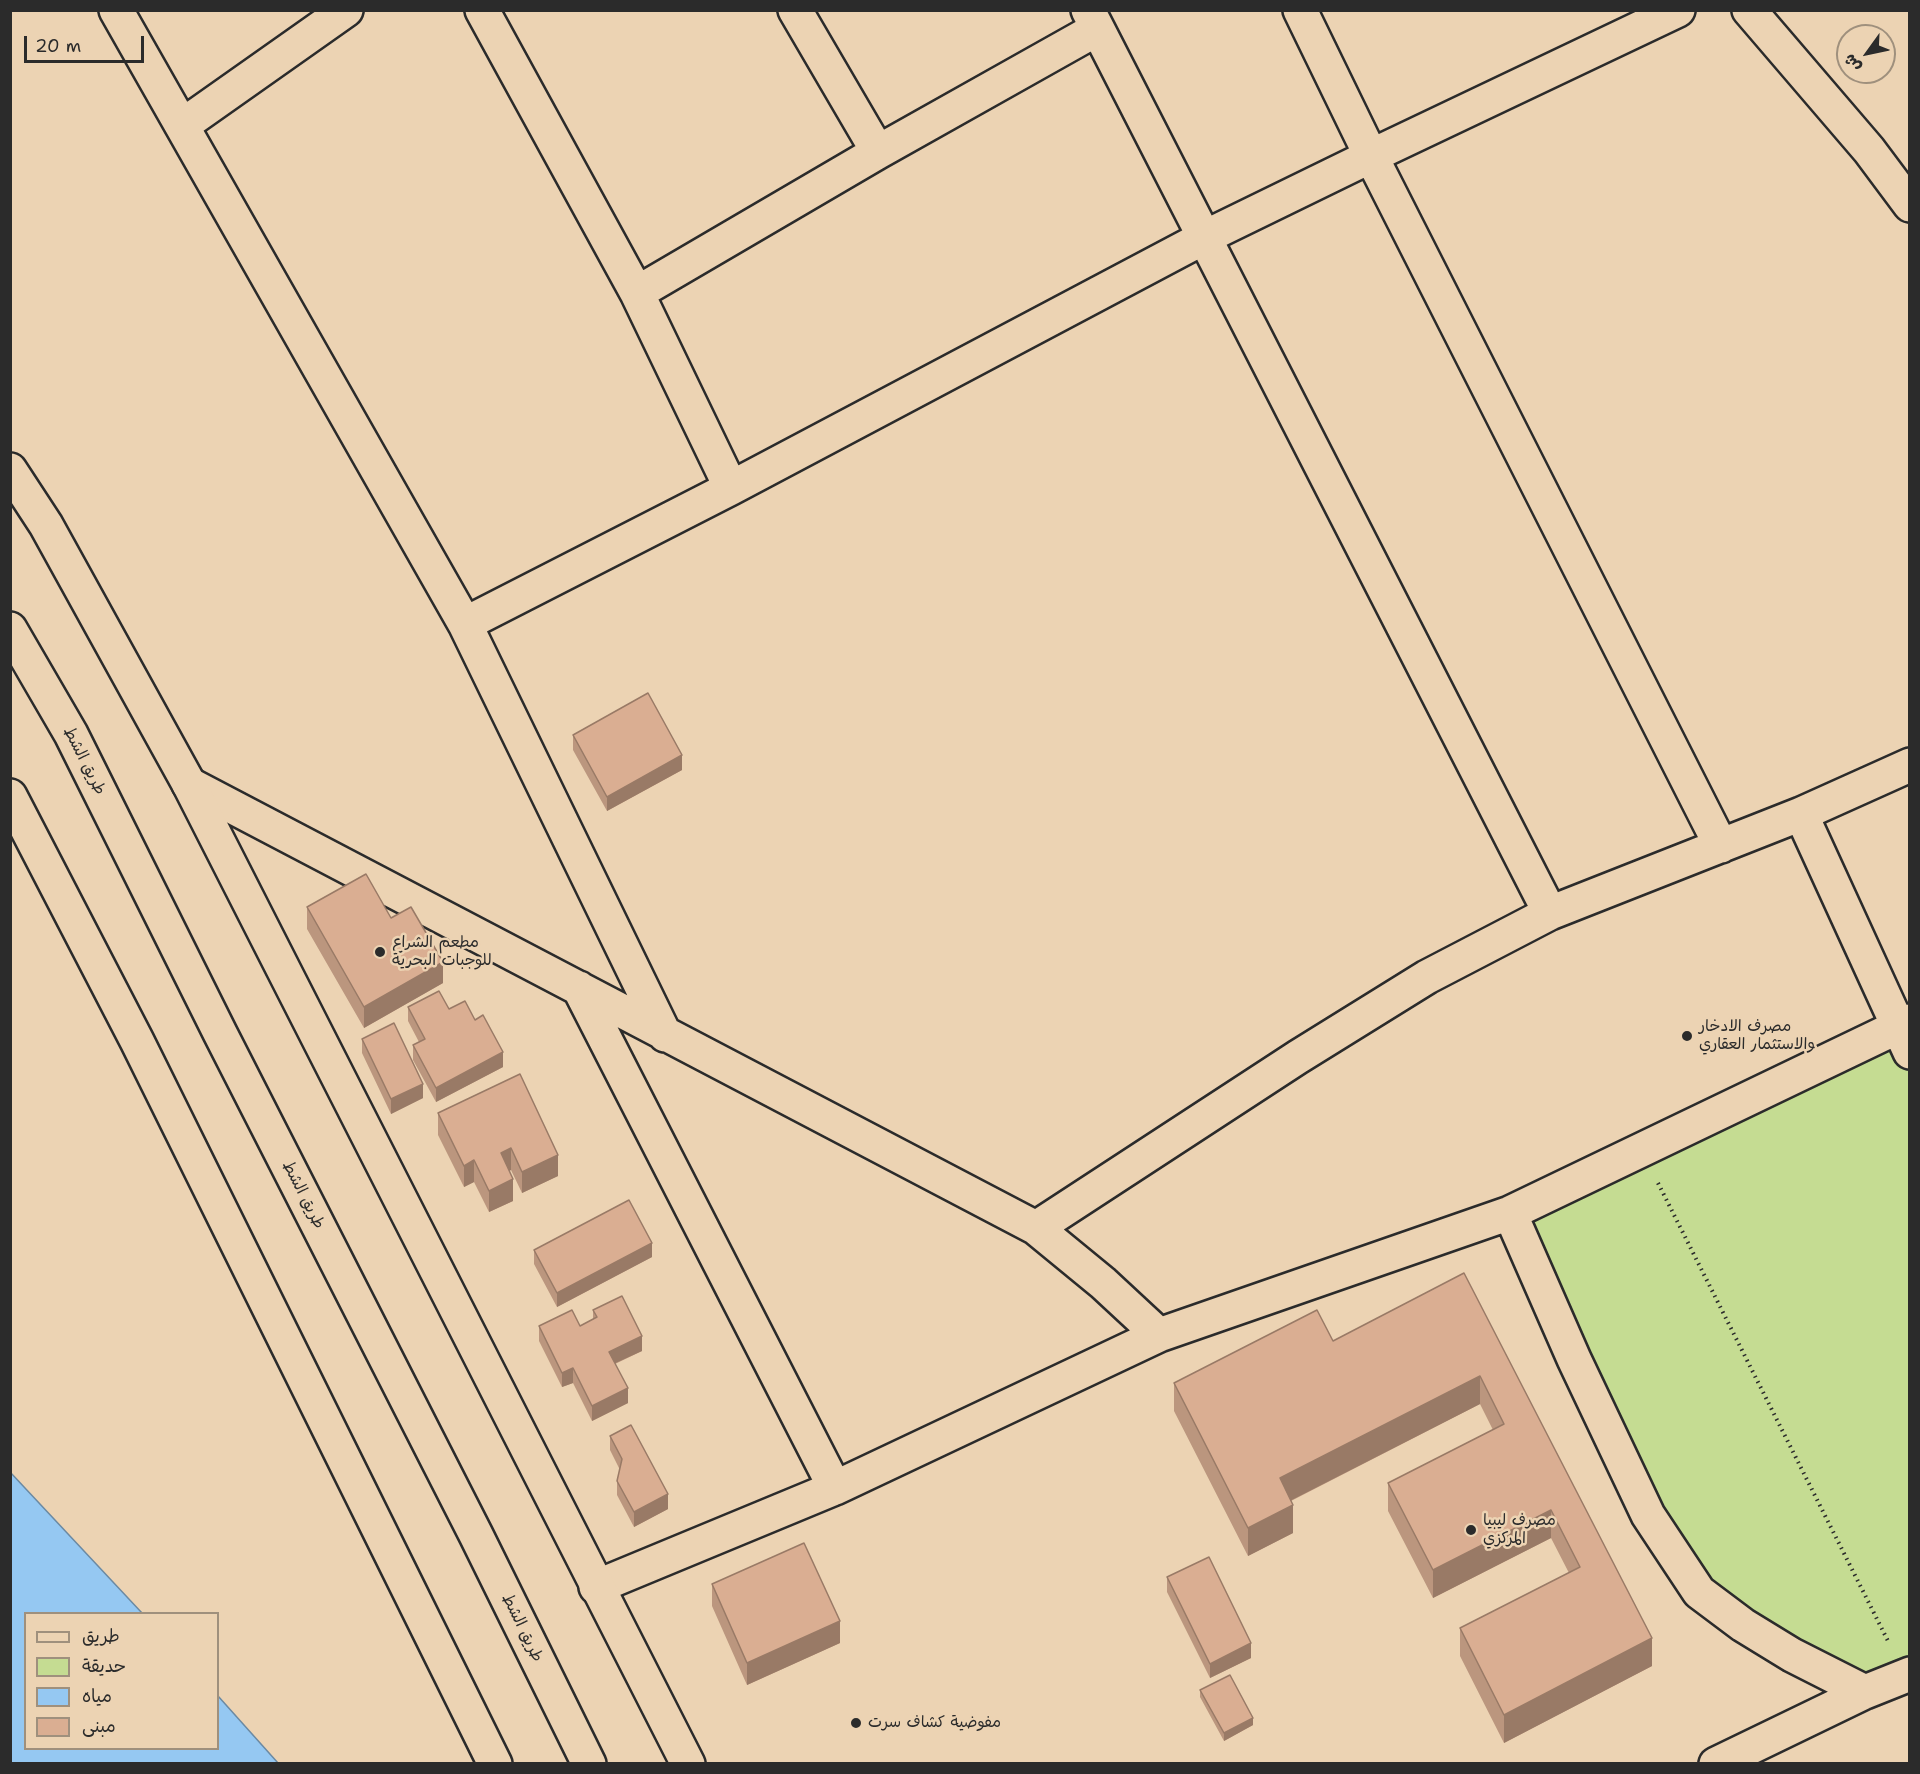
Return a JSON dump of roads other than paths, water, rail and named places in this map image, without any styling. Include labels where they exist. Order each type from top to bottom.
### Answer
[{"type":"street","points":[[116,10],[465,624],[665,1035]]},
{"type":"street","points":[[183,125],[346,10]]},
{"type":"street","points":[[482,10],[637,293],[731,488]]},
{"type":"street","points":[[795,10],[878,152]]},
{"type":"street","points":[[1300,10],[1371,156],[1721,846]]},
{"type":"street","points":[[465,624],[731,488],[1205,237],[1678,10]]},
{"type":"street","points":[[1749,10],[1869,150],[1910,205]]},
{"type":"street","points":[[637,293],[878,152],[1092,20],[1550,914]]},
{"type":"street","points":[[10,471],[46,525],[189,784],[688,1764]]},
{"type":"street","name":"طريق الشط","points":[[10,629],[71,734],[476,1535],[589,1764]]},
{"type":"street","points":[[1036,1228],[1298,1057],[1427,977],[1550,914],[1801,814],[1910,765]]},
{"type":"street","points":[[189,784],[1036,1228],[1103,1283],[1159,1335]]},
{"type":"street","points":[[10,796],[137,1041],[495,1764]]},
{"type":"street","points":[[597,1587],[835,1488],[1159,1335],[1510,1213],[1641,1150],[1906,1033],[1801,814]]},
{"type":"street","points":[[579,988],[835,1488]]},
{"type":"street","points":[[1510,1213],[1574,1359],[1648,1515],[1699,1592],[1743,1625],[1792,1655],[1865,1692]]},
{"type":"street","points":[[1716,1764],[1865,1692],[1908,1675]]},
{"type":"water","points":[[10,1472],[141,1612],[24,1612],[24,1750],[219,1750],[219,1697],[278,1763],[11,1763]]},
{"type":"place","name":"مطعم الشراع للوجبات البحرية","points":[[380,952]]},
{"type":"place","name":"مصرف الادخار والاستثمار العقاري","points":[[1687,1036]]},
{"type":"place","name":"مصرف ليبيا المركزي","points":[[1471,1530]]},
{"type":"place","name":"مفوضية كشاف سرت","points":[[856,1723]]}]
